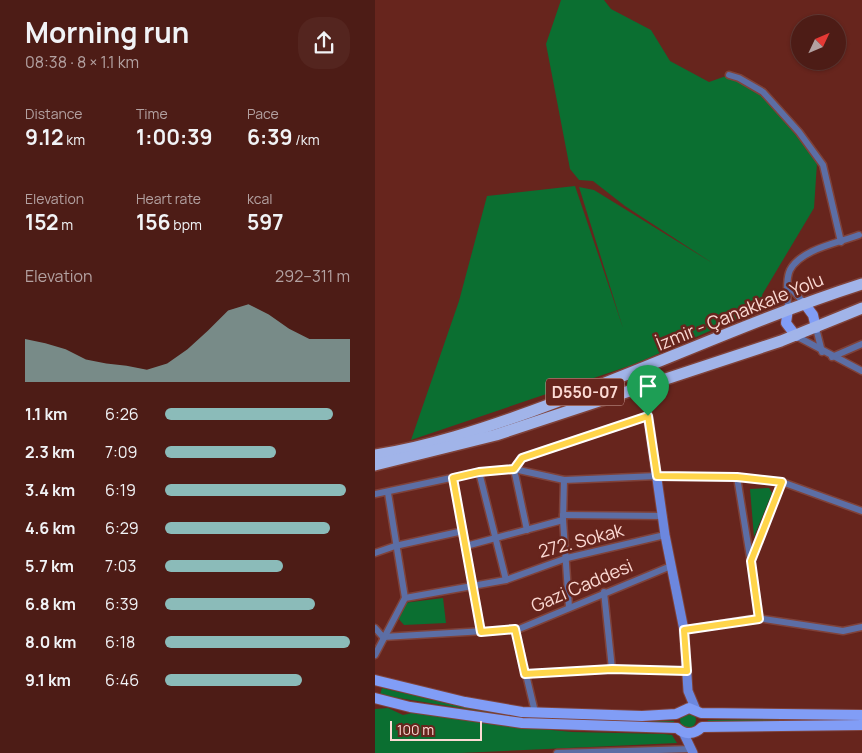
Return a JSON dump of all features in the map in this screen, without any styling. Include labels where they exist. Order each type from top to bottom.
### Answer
[{"type":"highway","name":"İzmir - Çanakkale Yolu","points":[[375,455],[482,429],[612,383],[788,309],[862,284]]},
{"type":"highway","name":"İzmir - Çanakkale Yolu","points":[[375,465],[497,435],[796,336],[862,308]]},
{"type":"main road","points":[[804,303],[813,315],[815,328]]},
{"type":"main road","points":[[788,309],[786,323],[796,336]]},
{"type":"main road","points":[[375,680],[465,702],[535,712],[610,716],[698,711],[862,715]]},
{"type":"main road","points":[[380,699],[410,707],[522,723],[680,730],[862,725]]},
{"type":"main road","points":[[698,711],[703,718],[698,730]]},
{"type":"main road","points":[[679,712],[680,730]]},
{"type":"street","points":[[729,75],[739,78],[763,92],[799,132],[823,165],[841,242]]},
{"type":"street","points":[[788,309],[787,283],[791,269],[805,255],[859,236]]},
{"type":"street","points":[[787,283],[804,303]]},
{"type":"street","points":[[815,328],[822,352]]},
{"type":"street","points":[[796,336],[822,352],[862,371]]},
{"type":"street","points":[[832,356],[862,344]]},
{"type":"street","points":[[527,530],[514,469],[522,458],[648,416],[665,535],[684,630],[688,692],[698,711]]},
{"type":"street","points":[[375,494],[387,493],[479,472],[514,469],[564,480],[657,476],[737,477],[782,482],[862,511]]},
{"type":"street","points":[[479,472],[506,580]]},
{"type":"street","points":[[737,477],[759,619]]},
{"type":"street","points":[[453,478],[481,632]]},
{"type":"street","points":[[564,480],[563,517],[569,607]]},
{"type":"street","points":[[751,561],[782,482]]},
{"type":"street","points":[[375,655],[405,598],[387,493]]},
{"type":"street","points":[[466,546],[527,530],[563,517],[663,516]]},
{"type":"street","points":[[375,553],[395,546],[463,531]]},
{"type":"street","name":"272. Sokak","points":[[405,598],[506,580],[567,558],[665,535]]},
{"type":"street","name":"Gazi Caddesi","points":[[383,637],[515,629],[671,566]]},
{"type":"street","points":[[604,592],[612,669]]},
{"type":"street","points":[[684,630],[759,619],[843,630],[862,626]]},
{"type":"street","points":[[375,628],[383,637]]},
{"type":"street","points":[[515,629],[535,712]]},
{"type":"street","points":[[525,674],[612,669],[687,671]]},
{"type":"street","points":[[679,712],[688,692]]},
{"type":"street","points":[[375,703],[380,699]]},
{"type":"street","points":[[680,730],[693,751]]},
{"type":"street","points":[[693,751],[698,730]]},
{"type":"street","points":[[557,753],[693,751]]},
{"type":"green space","points":[[561,0],[604,0],[611,9],[651,30],[670,61],[709,82],[729,75],[763,92],[817,163],[814,208],[762,295],[766,306],[635,364],[411,440],[459,301],[487,196],[575,186],[623,328],[579,187],[594,190],[714,264],[625,206],[593,181],[579,180],[570,169],[546,44]]},
{"type":"green space","points":[[769,488],[772,493],[754,537],[750,489]]},
{"type":"green space","points":[[443,598],[446,623],[404,625],[397,617],[404,603]]},
{"type":"green space","points":[[382,688],[510,714],[565,719],[674,721],[674,723],[528,719],[380,695]]},
{"type":"green space","points":[[388,708],[403,715],[416,712],[491,724],[572,732],[664,734],[672,735],[677,743],[459,753],[375,753],[375,709]]},
{"type":"green space","points":[[688,712],[694,714],[696,720],[694,726],[688,728],[682,726],[680,720],[682,714]]},
{"type":"green space","points":[[862,718],[862,721],[707,722],[708,720]]},
{"type":"route","points":[[648,416],[657,476],[737,477],[782,482],[751,561],[759,619],[684,630],[687,671],[612,669],[525,674],[515,629],[481,632],[453,478],[479,472],[514,469],[522,458],[648,416]]}]
